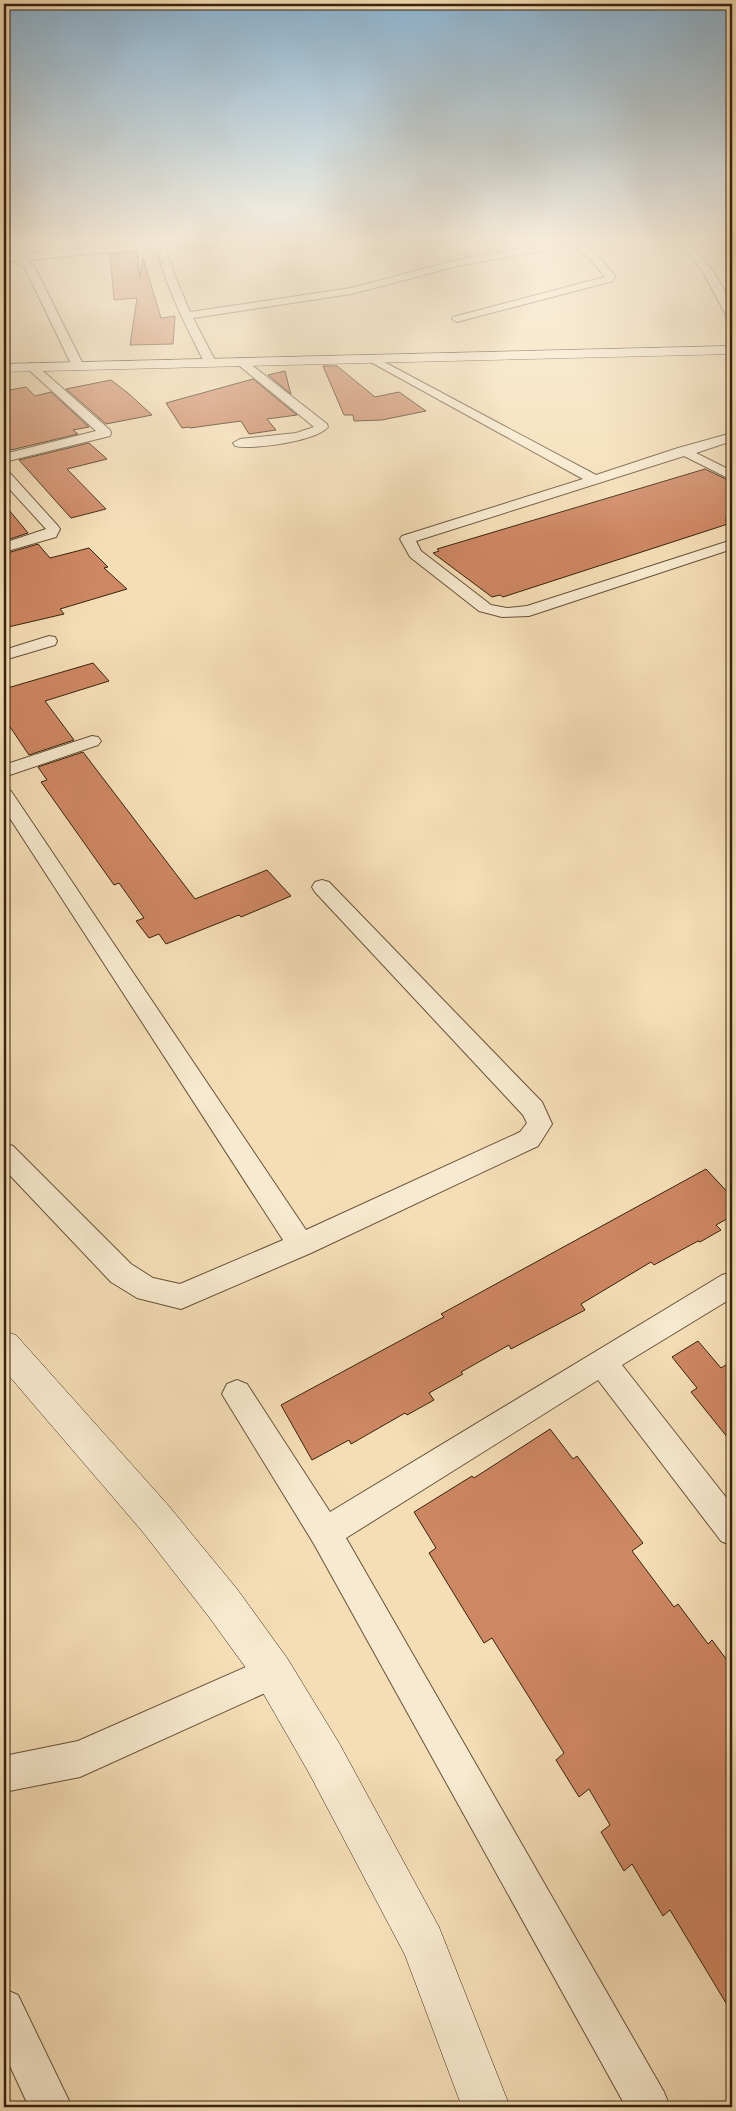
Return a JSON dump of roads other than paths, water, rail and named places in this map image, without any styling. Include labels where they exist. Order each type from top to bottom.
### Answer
[{"type":"street","points":[[64,338],[78,366]]},
{"type":"street","points":[[198,338],[210,362]]},
{"type":"street","points":[[4,368],[732,350]]},
{"type":"street","points":[[371,358],[594,480]]},
{"type":"street","points":[[240,361],[322,427],[317,432],[240,443]]},
{"type":"street","points":[[4,458],[105,433],[32,367]]},
{"type":"street","points":[[732,438],[683,451],[407,539],[415,554],[485,608],[511,614],[529,611],[732,544]]},
{"type":"street","points":[[683,451],[732,476]]},
{"type":"street","points":[[4,474],[53,529],[51,534],[4,548]]},
{"type":"street","points":[[4,655],[49,641]]},
{"type":"street","points":[[4,771],[92,741]]},
{"type":"street","points":[[4,795],[301,1245]]},
{"type":"street","points":[[4,1153],[121,1273],[147,1289],[181,1297],[301,1245],[530,1139],[540,1124],[533,1108],[322,887]]},
{"type":"street","points":[[325,1533],[732,1284]]},
{"type":"street","points":[[4,1346],[155,1518],[223,1603],[273,1672],[324,1758],[423,1943],[486,2107]]},
{"type":"street","points":[[602,1362],[732,1530]]},
{"type":"street","points":[[237,1394],[325,1533],[649,2107]]},
{"type":"street","points":[[4,1774],[80,1759],[273,1672]]},
{"type":"street","points":[[4,2009],[51,2107]]}]
